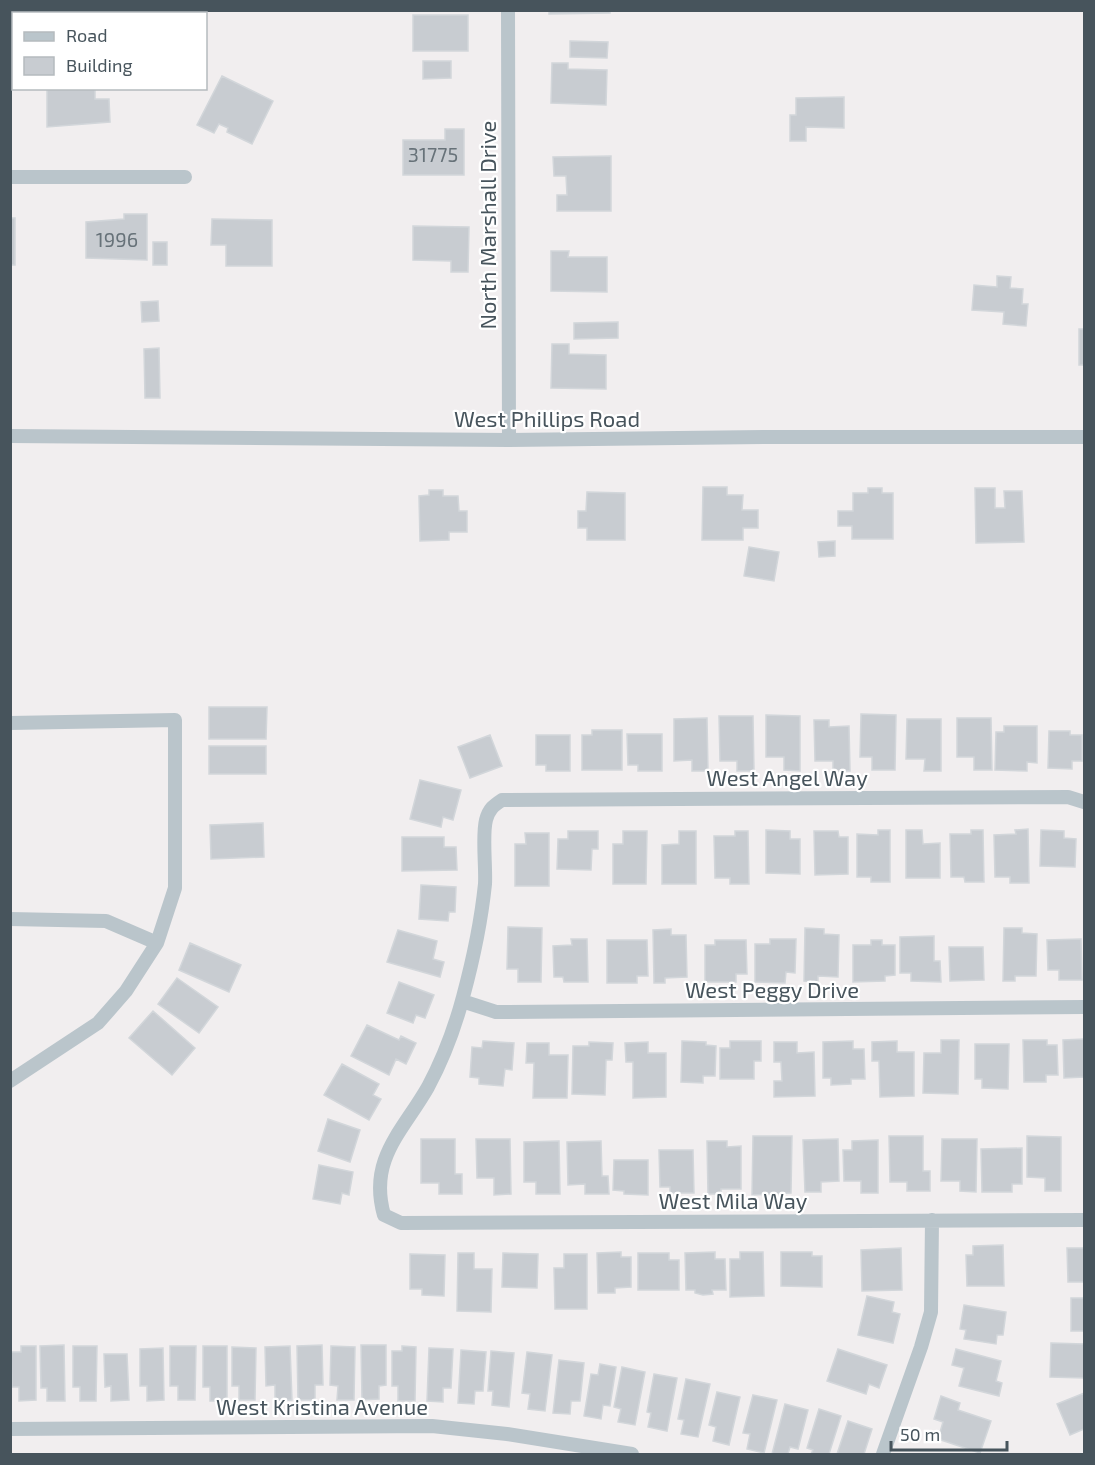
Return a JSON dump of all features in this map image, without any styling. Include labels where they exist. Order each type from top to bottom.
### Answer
[{"type":"street","name":"North Marshall Drive","points":[[508,10],[509,440]]},
{"type":"street","points":[[10,177],[185,177]]},
{"type":"street","name":"West Phillips Road","points":[[10,436],[509,440],[763,436],[1084,437]]},
{"type":"street","points":[[10,723],[175,720],[175,888],[157,943],[126,991],[98,1023],[10,1081]]},
{"type":"street","name":"West Angel Way","points":[[462,1001],[480,923],[485,882],[485,823],[491,807],[502,800],[1068,797],[1084,802]]},
{"type":"street","points":[[10,919],[106,921],[157,943]]},
{"type":"street","name":"West Peggy Drive","points":[[462,1001],[496,1012],[1084,1007]]},
{"type":"street","name":"West Mila Way","points":[[462,1001],[428,1087],[390,1146],[380,1171],[379,1199],[384,1215],[401,1223],[1084,1220]]},
{"type":"street","points":[[883,1455],[931,1312],[932,1220]]},
{"type":"street","name":"West Kristina Avenue","points":[[10,1429],[432,1426],[507,1434],[632,1455]]},
{"type":"building","points":[[66,10],[134,10],[134,12],[66,12]]},
{"type":"building","points":[[549,10],[610,10],[610,13],[549,14]]},
{"type":"building","points":[[413,15],[468,15],[468,51],[413,51]]},
{"type":"building","points":[[570,41],[608,42],[607,58],[570,57]]},
{"type":"building","points":[[423,61],[451,61],[451,78],[423,79]]},
{"type":"building","points":[[552,63],[568,63],[568,69],[607,70],[606,105],[551,103]]},
{"type":"building","points":[[222,76],[273,101],[252,144],[227,132],[228,128],[219,124],[214,133],[197,125]]},
{"type":"building","points":[[47,90],[95,90],[95,99],[109,99],[110,122],[47,127]]},
{"type":"building","points":[[844,97],[844,128],[806,127],[806,141],[790,141],[790,115],[796,115],[796,98]]},
{"type":"building","points":[[445,129],[464,129],[464,175],[403,175],[403,140],[445,140]]},
{"type":"building","points":[[611,156],[611,211],[557,211],[557,195],[567,195],[566,176],[554,176],[553,157]]},
{"type":"building","points":[[124,214],[147,214],[147,260],[86,258],[86,222],[124,219]]},
{"type":"building","points":[[10,218],[15,218],[15,265],[10,265]]},
{"type":"building","points":[[212,219],[272,220],[272,266],[226,266],[226,245],[211,245]]},
{"type":"building","points":[[413,226],[469,227],[468,272],[451,272],[451,261],[413,260]]},
{"type":"building","points":[[153,242],[167,242],[167,265],[153,265]]},
{"type":"building","points":[[551,251],[569,251],[568,257],[607,257],[607,292],[551,291]]},
{"type":"building","points":[[997,276],[1011,277],[1010,288],[1023,289],[1022,304],[1028,304],[1026,326],[1003,324],[1004,312],[972,310],[974,285],[997,287]]},
{"type":"building","points":[[158,301],[159,321],[142,322],[141,302]]},
{"type":"building","points":[[618,322],[618,338],[574,339],[574,323]]},
{"type":"building","points":[[1079,329],[1084,329],[1084,365],[1079,365]]},
{"type":"building","points":[[552,344],[569,344],[569,354],[606,355],[606,389],[551,388]]},
{"type":"building","points":[[159,348],[160,398],[145,398],[144,349]]},
{"type":"building","points":[[703,487],[727,487],[727,495],[743,495],[742,510],[758,510],[758,528],[743,528],[743,540],[702,540]]},
{"type":"building","points":[[868,488],[882,488],[882,493],[893,493],[893,539],[852,539],[852,526],[838,526],[838,511],[853,511],[853,493],[868,493]]},
{"type":"building","points":[[975,488],[995,488],[995,508],[1005,508],[1004,491],[1022,491],[1024,542],[976,543]]},
{"type":"building","points":[[429,490],[443,490],[443,496],[458,496],[459,511],[467,511],[467,532],[449,532],[449,540],[420,541],[419,496],[429,495]]},
{"type":"building","points":[[587,492],[625,493],[625,540],[587,540],[587,528],[578,528],[578,511],[586,511]]},
{"type":"building","points":[[835,541],[835,556],[819,557],[818,542]]},
{"type":"building","points":[[749,547],[779,552],[774,581],[744,576]]},
{"type":"building","points":[[209,707],[267,707],[266,739],[209,739]]},
{"type":"building","points":[[861,714],[896,715],[895,770],[872,770],[872,757],[860,757]]},
{"type":"building","points":[[766,715],[800,716],[800,771],[784,770],[784,757],[766,757]]},
{"type":"building","points":[[719,716],[753,716],[754,771],[737,771],[737,761],[720,761]]},
{"type":"building","points":[[707,718],[708,771],[692,771],[692,760],[674,761],[674,719]]},
{"type":"building","points":[[957,718],[991,718],[992,770],[974,770],[974,757],[957,757]]},
{"type":"building","points":[[907,719],[941,719],[941,771],[924,771],[925,759],[906,759]]},
{"type":"building","points":[[814,720],[829,720],[829,727],[849,726],[850,771],[833,771],[833,761],[815,761]]},
{"type":"building","points":[[1004,726],[1037,726],[1037,763],[1027,762],[1027,771],[995,770],[996,732],[1004,732]]},
{"type":"building","points":[[592,730],[622,730],[622,770],[582,770],[582,735],[592,735]]},
{"type":"building","points":[[1049,731],[1070,731],[1070,735],[1082,735],[1082,761],[1072,761],[1072,769],[1048,768]]},
{"type":"building","points":[[627,734],[662,734],[662,771],[638,771],[638,765],[628,765]]},
{"type":"building","points":[[490,735],[502,766],[470,778],[458,747]]},
{"type":"building","points":[[536,735],[570,735],[570,771],[546,771],[546,765],[536,765]]},
{"type":"building","points":[[209,746],[266,746],[266,774],[209,774]]},
{"type":"building","points":[[420,780],[461,790],[453,820],[443,817],[441,827],[410,819]]},
{"type":"building","points":[[263,823],[264,857],[211,859],[210,825]]},
{"type":"building","points":[[1028,829],[1029,883],[1010,883],[1010,877],[995,877],[994,835],[1016,834],[1015,830]]},
{"type":"building","points":[[766,830],[790,831],[790,839],[800,839],[800,874],[766,873]]},
{"type":"building","points":[[878,830],[890,830],[890,882],[871,882],[871,877],[857,877],[857,834],[878,835]]},
{"type":"building","points":[[906,830],[922,830],[923,844],[940,843],[940,878],[906,878]]},
{"type":"building","points":[[971,830],[983,830],[984,882],[965,882],[964,877],[951,877],[950,834],[971,834]]},
{"type":"building","points":[[1041,830],[1064,831],[1064,838],[1076,839],[1075,867],[1040,866]]},
{"type":"building","points":[[568,831],[598,831],[598,849],[592,849],[591,870],[557,869],[558,839],[568,839]]},
{"type":"building","points":[[623,831],[647,831],[646,884],[613,884],[613,844],[623,844]]},
{"type":"building","points":[[679,831],[696,831],[696,884],[662,884],[662,845],[679,844]]},
{"type":"building","points":[[735,831],[748,831],[749,884],[730,884],[730,878],[715,878],[714,836],[735,836]]},
{"type":"building","points":[[814,831],[838,831],[839,837],[848,837],[848,874],[815,875]]},
{"type":"building","points":[[525,833],[549,833],[549,886],[515,886],[515,844],[526,844]]},
{"type":"building","points":[[402,837],[444,837],[444,847],[456,847],[457,870],[402,871]]},
{"type":"building","points":[[421,885],[456,887],[455,912],[449,912],[448,921],[419,919]]},
{"type":"building","points":[[508,927],[542,928],[541,982],[518,982],[518,969],[507,969]]},
{"type":"building","points":[[805,928],[824,929],[824,934],[839,935],[838,977],[818,976],[818,982],[804,981]]},
{"type":"building","points":[[1004,928],[1022,928],[1022,933],[1037,934],[1036,976],[1015,976],[1015,981],[1003,981]]},
{"type":"building","points":[[671,929],[671,935],[686,935],[687,977],[665,978],[665,983],[654,983],[653,930]]},
{"type":"building","points":[[398,930],[437,941],[433,959],[444,962],[440,977],[387,962]]},
{"type":"building","points":[[934,936],[934,961],[940,961],[941,982],[911,981],[911,973],[900,973],[900,937]]},
{"type":"building","points":[[571,939],[587,939],[588,982],[564,982],[563,977],[554,977],[553,946],[572,945]]},
{"type":"building","points":[[770,939],[796,939],[795,973],[786,972],[785,983],[755,982],[755,944],[770,944]]},
{"type":"building","points":[[1081,939],[1082,980],[1059,980],[1059,970],[1048,970],[1047,940]]},
{"type":"building","points":[[607,940],[647,940],[648,976],[637,976],[637,983],[607,983]]},
{"type":"building","points":[[715,940],[746,940],[747,974],[736,974],[736,982],[705,982],[705,945],[715,945]]},
{"type":"building","points":[[871,940],[882,940],[882,945],[895,945],[895,975],[885,976],[885,981],[853,982],[853,945],[871,945]]},
{"type":"building","points":[[190,943],[241,965],[229,992],[179,970]]},
{"type":"building","points":[[949,947],[983,947],[984,980],[950,981]]},
{"type":"building","points":[[177,978],[218,1007],[199,1033],[158,1004]]},
{"type":"building","points":[[399,982],[434,995],[425,1018],[416,1015],[413,1023],[387,1013]]},
{"type":"building","points":[[153,1011],[195,1048],[172,1075],[129,1038]]},
{"type":"building","points":[[367,1025],[399,1040],[401,1036],[416,1043],[406,1064],[396,1059],[389,1075],[351,1056]]},
{"type":"building","points":[[1084,1039],[1084,1077],[1064,1078],[1063,1040]]},
{"type":"building","points":[[941,1040],[959,1040],[958,1094],[923,1093],[924,1053],[941,1053]]},
{"type":"building","points":[[1023,1040],[1047,1040],[1047,1045],[1057,1045],[1058,1075],[1046,1075],[1046,1082],[1024,1082]]},
{"type":"building","points":[[483,1041],[514,1043],[512,1070],[505,1069],[503,1086],[479,1084],[479,1078],[470,1077],[472,1047],[482,1048]]},
{"type":"building","points":[[682,1041],[706,1042],[706,1045],[716,1046],[715,1076],[703,1076],[703,1083],[681,1082]]},
{"type":"building","points":[[730,1041],[761,1041],[761,1061],[754,1061],[754,1079],[720,1079],[720,1048],[730,1048]]},
{"type":"building","points":[[853,1041],[853,1049],[864,1049],[865,1079],[851,1079],[851,1084],[831,1085],[831,1078],[823,1078],[823,1042]]},
{"type":"building","points":[[897,1041],[897,1052],[914,1052],[914,1096],[880,1097],[879,1061],[872,1061],[872,1042]]},
{"type":"building","points":[[589,1042],[613,1043],[612,1060],[606,1060],[605,1095],[572,1094],[573,1046],[589,1046]]},
{"type":"building","points":[[648,1042],[648,1053],[666,1053],[666,1097],[633,1098],[633,1062],[626,1062],[625,1043]]},
{"type":"building","points":[[774,1042],[797,1042],[797,1053],[814,1052],[815,1096],[774,1097],[774,1081],[782,1081],[781,1062],[774,1062]]},
{"type":"building","points":[[527,1043],[549,1043],[549,1055],[568,1055],[567,1098],[533,1098],[534,1063],[526,1063]]},
{"type":"building","points":[[975,1044],[1009,1044],[1008,1089],[982,1088],[982,1079],[975,1079]]},
{"type":"building","points":[[342,1064],[379,1084],[373,1095],[381,1099],[369,1120],[324,1095]]},
{"type":"building","points":[[328,1119],[360,1130],[350,1162],[318,1151]]},
{"type":"building","points":[[753,1136],[792,1136],[791,1193],[752,1195]]},
{"type":"building","points":[[889,1136],[923,1136],[923,1171],[930,1171],[930,1191],[907,1191],[907,1182],[890,1182]]},
{"type":"building","points":[[1027,1136],[1061,1137],[1061,1191],[1045,1191],[1045,1178],[1027,1177]]},
{"type":"building","points":[[421,1139],[455,1139],[455,1174],[462,1174],[462,1194],[439,1194],[439,1183],[421,1183]]},
{"type":"building","points":[[476,1139],[510,1139],[511,1194],[494,1195],[494,1178],[477,1178]]},
{"type":"building","points":[[838,1139],[839,1181],[821,1182],[821,1192],[805,1192],[803,1140]]},
{"type":"building","points":[[942,1139],[977,1139],[976,1192],[960,1191],[960,1181],[941,1181]]},
{"type":"building","points":[[878,1140],[878,1193],[861,1193],[861,1181],[844,1181],[843,1150],[852,1150],[852,1141]]},
{"type":"building","points":[[559,1141],[560,1194],[536,1194],[536,1182],[524,1182],[524,1142]]},
{"type":"building","points":[[601,1141],[602,1176],[608,1176],[609,1194],[585,1194],[585,1184],[568,1185],[567,1142]]},
{"type":"building","points":[[707,1141],[727,1141],[727,1147],[741,1146],[741,1189],[721,1189],[721,1194],[708,1194]]},
{"type":"building","points":[[1022,1148],[1022,1184],[1012,1184],[1012,1192],[982,1192],[981,1149]]},
{"type":"building","points":[[659,1150],[693,1150],[694,1193],[670,1193],[670,1187],[660,1187]]},
{"type":"building","points":[[614,1160],[648,1160],[648,1195],[624,1194],[624,1191],[613,1190]]},
{"type":"building","points":[[319,1165],[353,1172],[349,1195],[342,1193],[340,1204],[313,1199]]},
{"type":"building","points":[[1003,1245],[1004,1286],[967,1286],[966,1255],[973,1255],[973,1246]]},
{"type":"building","points":[[901,1248],[902,1290],[862,1291],[861,1250]]},
{"type":"building","points":[[1067,1248],[1084,1248],[1084,1282],[1068,1282]]},
{"type":"building","points":[[621,1252],[621,1257],[631,1257],[631,1287],[615,1288],[615,1293],[598,1293],[597,1253]]},
{"type":"building","points":[[715,1252],[715,1259],[725,1259],[726,1290],[712,1290],[713,1294],[703,1295],[695,1293],[695,1290],[686,1290],[685,1253]]},
{"type":"building","points":[[740,1252],[763,1252],[764,1296],[730,1297],[730,1259],[740,1259]]},
{"type":"building","points":[[781,1252],[812,1252],[812,1256],[822,1256],[822,1287],[781,1286]]},
{"type":"building","points":[[458,1253],[474,1253],[474,1269],[492,1269],[491,1312],[457,1311]]},
{"type":"building","points":[[503,1253],[538,1254],[537,1288],[502,1287]]},
{"type":"building","points":[[638,1253],[669,1253],[669,1260],[679,1260],[679,1290],[638,1290]]},
{"type":"building","points":[[410,1254],[445,1255],[444,1296],[422,1295],[422,1289],[410,1289]]},
{"type":"building","points":[[564,1254],[587,1254],[587,1309],[555,1309],[554,1268],[564,1268]]},
{"type":"building","points":[[867,1296],[894,1302],[892,1312],[900,1314],[893,1343],[858,1335]]},
{"type":"building","points":[[1071,1298],[1084,1298],[1084,1331],[1071,1331]]},
{"type":"building","points":[[964,1305],[1006,1312],[1003,1335],[997,1335],[996,1344],[964,1339],[966,1330],[960,1329]]},
{"type":"building","points":[[1051,1343],[1084,1344],[1084,1378],[1050,1377]]},
{"type":"building","points":[[64,1345],[65,1401],[47,1401],[47,1388],[41,1388],[40,1346]]},
{"type":"building","points":[[322,1345],[323,1385],[315,1385],[315,1400],[298,1400],[297,1346]]},
{"type":"building","points":[[361,1345],[386,1345],[386,1385],[379,1386],[379,1399],[362,1400]]},
{"type":"building","points":[[21,1346],[36,1346],[36,1400],[19,1401],[19,1387],[12,1387],[11,1352],[21,1352]]},
{"type":"building","points":[[73,1346],[97,1346],[96,1401],[80,1401],[80,1387],[73,1387]]},
{"type":"building","points":[[170,1346],[196,1346],[195,1400],[178,1400],[178,1386],[170,1386]]},
{"type":"building","points":[[203,1346],[227,1346],[227,1401],[210,1401],[210,1387],[203,1387]]},
{"type":"building","points":[[290,1346],[292,1400],[275,1401],[275,1385],[266,1386],[265,1347]]},
{"type":"building","points":[[331,1346],[355,1347],[354,1400],[337,1400],[338,1386],[330,1385]]},
{"type":"building","points":[[402,1346],[416,1347],[415,1401],[398,1401],[398,1386],[392,1386],[392,1351],[402,1351]]},
{"type":"building","points":[[232,1347],[256,1348],[255,1400],[239,1400],[239,1386],[232,1386]]},
{"type":"building","points":[[163,1348],[164,1400],[147,1401],[147,1386],[140,1386],[140,1349]]},
{"type":"building","points":[[429,1348],[453,1349],[451,1388],[443,1388],[443,1402],[427,1401]]},
{"type":"building","points":[[838,1349],[887,1365],[879,1388],[869,1384],[866,1394],[827,1381]]},
{"type":"building","points":[[956,1349],[1001,1361],[996,1381],[1002,1383],[999,1396],[959,1386],[964,1368],[952,1365]]},
{"type":"building","points":[[461,1350],[486,1352],[483,1391],[475,1391],[474,1404],[458,1403]]},
{"type":"building","points":[[491,1351],[514,1353],[509,1407],[492,1405],[493,1391],[488,1391]]},
{"type":"building","points":[[527,1352],[552,1355],[545,1411],[528,1409],[530,1394],[522,1393]]},
{"type":"building","points":[[104,1354],[127,1354],[129,1400],[111,1401],[111,1386],[105,1387]]},
{"type":"building","points":[[559,1360],[584,1363],[580,1401],[571,1401],[570,1414],[553,1413]]},
{"type":"building","points":[[600,1364],[616,1367],[610,1406],[603,1405],[601,1419],[584,1416],[591,1374],[598,1375]]},
{"type":"building","points":[[622,1367],[645,1372],[635,1425],[618,1422],[621,1409],[614,1407]]},
{"type":"building","points":[[654,1374],[677,1378],[667,1431],[648,1427],[651,1413],[647,1412]]},
{"type":"building","points":[[686,1379],[710,1384],[698,1437],[681,1434],[684,1420],[678,1419]]},
{"type":"building","points":[[717,1392],[740,1397],[729,1445],[713,1441],[716,1427],[709,1425]]},
{"type":"building","points":[[1084,1393],[1084,1429],[1070,1435],[1057,1404]]},
{"type":"building","points":[[753,1395],[777,1400],[764,1453],[747,1449],[750,1434],[743,1433]]},
{"type":"building","points":[[941,1396],[960,1403],[958,1410],[991,1421],[980,1453],[938,1439],[943,1422],[934,1419]]},
{"type":"building","points":[[785,1404],[808,1410],[798,1449],[790,1447],[788,1454],[772,1454]]},
{"type":"building","points":[[819,1409],[841,1416],[829,1454],[811,1454],[813,1450],[807,1448]]},
{"type":"building","points":[[848,1421],[872,1429],[864,1454],[837,1454]]}]
